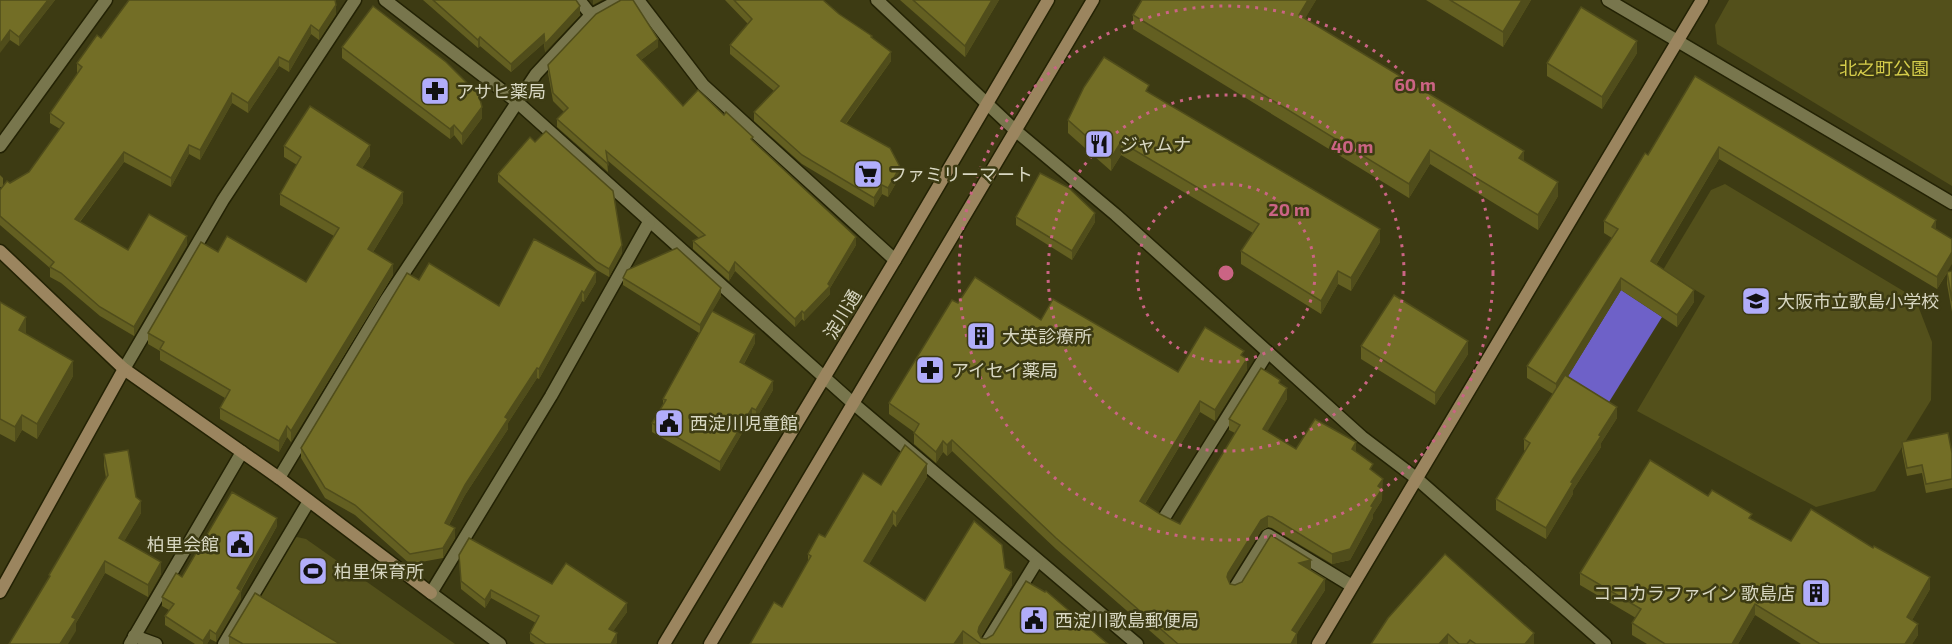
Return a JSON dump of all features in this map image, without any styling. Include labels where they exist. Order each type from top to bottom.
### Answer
[{"type":"street","points":[[0,146],[106,0]]},
{"type":"street","points":[[0,592],[124,369],[223,200],[355,0]]},
{"type":"street","points":[[385,0],[517,102],[824,378],[1137,644]]},
{"type":"street","points":[[579,0],[591,15]]},
{"type":"street","points":[[279,478],[386,300],[536,74],[591,15],[621,0]]},
{"type":"street","points":[[638,0],[703,85],[896,260]]},
{"type":"street","points":[[877,0],[1016,131],[1116,215],[1362,437],[1416,478],[1605,644]]},
{"type":"street","name":"淀川通","points":[[664,644],[896,260],[1048,0]]},
{"type":"street","points":[[710,644],[1093,0]]},
{"type":"street","points":[[1608,0],[1952,203]]},
{"type":"street","points":[[1318,644],[1702,0]]},
{"type":"street","points":[[431,593],[551,396],[650,222]]},
{"type":"street","points":[[0,251],[124,369],[279,478],[500,644]]},
{"type":"street","points":[[1164,518],[1268,352]]},
{"type":"street","points":[[156,644],[132,640],[242,452]]},
{"type":"street","points":[[224,644],[309,501]]},
{"type":"street","points":[[1235,588],[1268,535],[1352,586]]},
{"type":"street","points":[[986,644],[1037,561]]},
{"type":"green space","name":"北之町公園","points":[[1729,0],[1952,0],[1952,186],[1717,44],[1715,25]]},
{"type":"green space","points":[[1725,184],[1915,298],[1932,342],[1931,400],[1875,491],[1816,507],[1637,411],[1705,296],[1663,270],[1711,190]]},
{"type":"green space","name":"柏里保育所","points":[[294,538],[306,539],[455,644],[324,644],[255,603]]},
{"type":"shaded area","points":[[1621,290],[1662,317],[1604,410],[1563,384]]},
{"type":"building","points":[[0,0],[48,0],[19,37],[10,30],[0,44]]},
{"type":"building","points":[[129,0],[335,0],[336,5],[319,31],[311,25],[289,62],[279,57],[248,103],[232,93],[200,150],[189,145],[171,178],[124,152],[75,219],[128,250],[149,214],[187,236],[134,327],[100,307],[61,273],[50,267],[54,262],[0,216],[0,190],[7,181],[10,183],[29,172],[64,123],[50,113],[82,67],[77,63],[97,35],[101,38]]},
{"type":"building","points":[[433,0],[576,0],[580,6],[545,44],[544,34],[511,64],[480,37],[478,40]]},
{"type":"building","points":[[621,0],[633,0],[658,39],[637,55],[683,106],[698,90],[724,115],[726,112],[753,137],[751,139],[856,237],[828,284],[830,286],[804,313],[802,311],[795,319],[735,262],[729,273],[693,241],[705,235],[606,151],[608,164],[557,119],[568,108],[553,93],[548,65],[596,14]]},
{"type":"building","points":[[734,0],[823,0],[891,52],[841,121],[890,148],[900,167],[888,188],[882,185],[874,198],[802,155],[754,112],[779,86],[730,45],[752,19]]},
{"type":"building","points":[[913,0],[992,0],[965,46]]},
{"type":"building","points":[[1142,0],[1308,0],[1299,15],[1524,151],[1519,158],[1558,182],[1538,215],[1430,150],[1409,184],[1133,15]]},
{"type":"building","points":[[1450,0],[1522,0],[1503,32]]},
{"type":"building","points":[[373,6],[446,62],[479,95],[482,107],[462,134],[454,125],[450,129],[342,47]]},
{"type":"building","points":[[1581,7],[1637,41],[1602,97],[1547,63]]},
{"type":"building","points":[[1104,57],[1149,85],[1146,91],[1380,229],[1351,278],[1338,271],[1321,301],[1241,251],[1259,224],[1121,142],[1111,158],[1068,120],[1084,87]]},
{"type":"building","points":[[1695,76],[1936,220],[1932,227],[1952,239],[1952,252],[1937,277],[1719,147],[1651,261],[1694,290],[1677,315],[1621,278],[1556,384],[1527,366],[1618,229],[1604,221],[1645,153],[1648,155]]},
{"type":"building","points":[[310,106],[370,145],[357,165],[403,192],[368,249],[393,264],[291,431],[287,426],[279,441],[220,408],[230,390],[160,349],[164,342],[148,333],[201,242],[218,252],[227,236],[306,282],[339,228],[280,194],[301,157],[284,146]]},
{"type":"building","points":[[546,131],[613,191],[622,245],[609,269],[597,262],[498,174],[530,137],[535,142]]},
{"type":"building","points":[[1040,173],[1069,188],[1095,213],[1072,251],[1016,217]]},
{"type":"building","points":[[534,239],[596,272],[584,293],[582,291],[539,369],[537,368],[505,417],[508,419],[465,485],[445,523],[455,528],[443,548],[410,554],[355,505],[325,488],[301,448],[407,273],[419,280],[429,263],[499,306]]},
{"type":"building","points":[[677,248],[721,288],[700,325],[623,278],[627,270]]},
{"type":"building","points":[[1952,271],[1952,301],[1947,272]]},
{"type":"building","points":[[975,277],[1041,320],[1053,299],[1178,372],[1205,327],[1244,351],[1241,355],[1247,359],[1215,410],[1200,401],[1140,501],[1180,524],[1240,425],[1229,419],[1261,368],[1280,380],[1279,383],[1287,388],[1263,429],[1296,449],[1315,419],[1356,442],[1352,449],[1373,464],[1370,469],[1383,479],[1378,486],[1382,489],[1350,549],[1332,554],[1268,516],[1261,520],[1228,573],[1230,584],[1235,585],[1242,582],[1271,535],[1311,560],[1299,563],[1325,579],[1292,630],[1297,633],[1291,644],[1178,644],[1056,538],[952,440],[947,445],[943,441],[936,452],[914,433],[919,424],[889,403],[952,300],[958,303]]},
{"type":"building","points":[[1394,295],[1468,341],[1435,393],[1361,346]]},
{"type":"building","points":[[0,302],[26,317],[19,330],[73,361],[37,424],[22,415],[15,427],[0,419]]},
{"type":"building","points":[[712,311],[755,334],[740,362],[773,381],[756,410],[752,408],[720,462],[652,423]]},
{"type":"building","points":[[1565,375],[1617,407],[1546,528],[1496,499],[1530,443],[1524,439]]},
{"type":"building","points":[[1948,433],[1952,453],[1952,479],[1926,484],[1922,465],[1907,468],[1902,442]]},
{"type":"building","points":[[905,445],[927,464],[896,514],[893,511],[864,561],[925,601],[974,521],[1002,545],[1005,568],[1012,572],[979,627],[978,632],[981,638],[986,639],[993,635],[1026,581],[1046,591],[1108,644],[981,644],[963,631],[954,644],[750,644],[774,602],[782,607],[811,556],[808,554],[819,534],[825,537],[863,473],[881,485]]},
{"type":"building","points":[[128,450],[136,497],[141,501],[119,538],[161,562],[148,585],[105,561],[72,617],[76,619],[60,644],[9,644],[108,475],[104,454]]},
{"type":"building","points":[[1650,460],[1708,496],[1712,490],[1752,514],[1749,518],[1791,541],[1811,509],[1873,548],[1874,546],[1930,577],[1907,617],[1918,624],[1905,644],[1820,644],[1755,604],[1732,644],[1665,644],[1632,623],[1641,609],[1580,573]]},
{"type":"building","points":[[232,492],[277,518],[237,588],[241,591],[216,634],[210,630],[203,641],[165,616],[174,604],[162,597],[176,573],[182,577]]},
{"type":"building","points":[[469,538],[552,584],[566,563],[627,603],[609,629],[617,633],[611,644],[546,644],[530,633],[539,616],[491,590],[485,600],[461,581],[459,555]]},
{"type":"building","points":[[1445,554],[1534,633],[1525,644],[1476,644],[1470,640],[1467,644],[1459,644],[1448,634],[1439,644],[1371,644],[1388,618]]},
{"type":"building","points":[[255,593],[340,644],[243,644],[229,636]]},
{"type":"place","name":"アサヒ薬局","points":[[435,91]]},
{"type":"place","name":"ジャムナ","points":[[1099,144]]},
{"type":"place","name":"ファミリーマート","points":[[868,174]]},
{"type":"place","name":"大阪市立歌島小学校","points":[[1756,301]]},
{"type":"place","name":"大英診療所","points":[[981,336]]},
{"type":"place","name":"アイセイ薬局","points":[[930,370]]},
{"type":"place","name":"西淀川児童館","points":[[669,423]]},
{"type":"place","name":"柏里会館","points":[[240,544]]},
{"type":"place","name":"柏里保育所","points":[[313,571]]},
{"type":"place","name":"ココカラファイン 歌島店","points":[[1816,593]]},
{"type":"place","name":"西淀川歌島郵便局","points":[[1034,620]]}]
